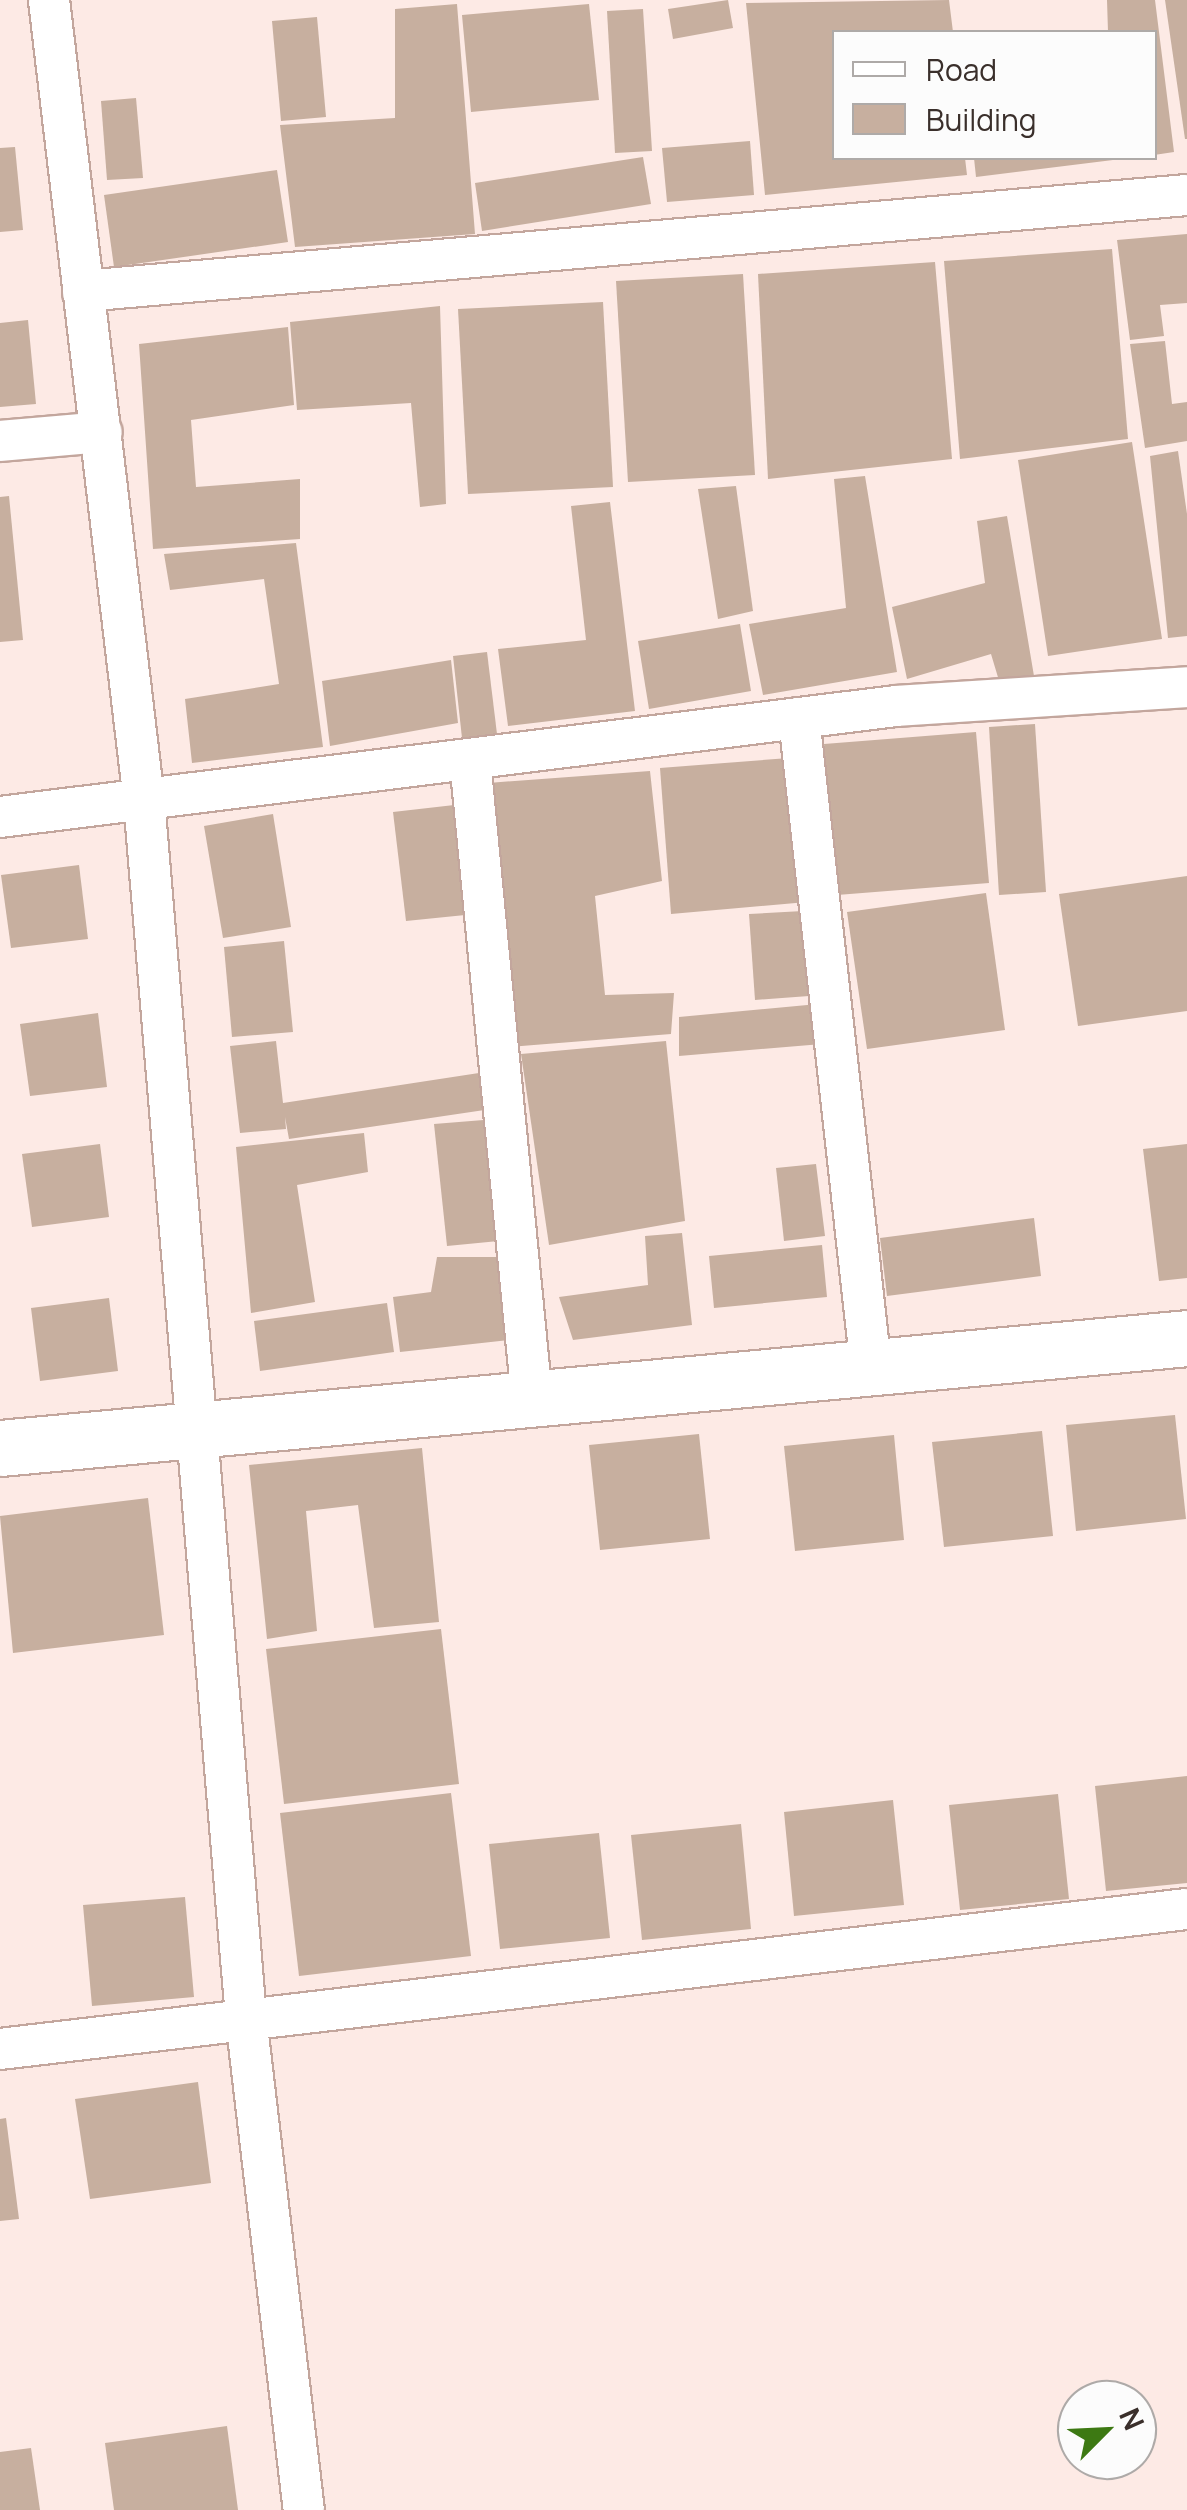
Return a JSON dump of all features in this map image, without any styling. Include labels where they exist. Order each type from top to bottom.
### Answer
[{"type":"main road","points":[[0,1448],[1187,1338]]},
{"type":"street","points":[[49,0],[144,800],[202,1429],[246,2018],[304,2510]]},
{"type":"street","points":[[83,291],[1187,195]]},
{"type":"street","points":[[0,441],[102,432]]},
{"type":"street","points":[[0,817],[799,718],[1062,691],[1187,687]]},
{"type":"street","points":[[799,718],[871,1367]]},
{"type":"street","points":[[470,760],[532,1399]]},
{"type":"street","points":[[0,2049],[1187,1909]]},
{"type":"building","points":[[728,0],[733,28],[673,39],[668,9]]},
{"type":"building","points":[[949,0],[953,30],[832,30],[832,160],[965,160],[967,175],[765,195],[746,3]]},
{"type":"building","points":[[1107,0],[1155,0],[1174,152],[1157,155],[1157,30],[1108,30]]},
{"type":"building","points":[[1165,0],[1187,0],[1187,139],[1185,139]]},
{"type":"building","points":[[457,4],[475,234],[295,247],[280,125],[395,118],[395,9]]},
{"type":"building","points":[[589,4],[599,100],[471,112],[462,15]]},
{"type":"building","points":[[643,9],[652,151],[615,153],[607,11]]},
{"type":"building","points":[[317,17],[326,117],[281,121],[272,21]]},
{"type":"building","points":[[136,98],[143,178],[107,180],[101,101]]},
{"type":"building","points":[[750,141],[754,195],[667,202],[662,148]]},
{"type":"building","points":[[15,147],[23,230],[0,232],[0,148]]},
{"type":"building","points":[[643,157],[651,204],[482,231],[475,183]]},
{"type":"building","points":[[974,160],[1113,160],[976,177]]},
{"type":"building","points":[[277,170],[288,242],[114,267],[104,195]]},
{"type":"building","points":[[1187,234],[1187,303],[1160,305],[1164,336],[1130,340],[1117,240]]},
{"type":"building","points":[[1112,249],[1128,439],[960,459],[944,261]]},
{"type":"building","points":[[935,262],[952,459],[768,479],[758,274]]},
{"type":"building","points":[[743,274],[755,475],[628,482],[616,281]]},
{"type":"building","points":[[603,302],[613,487],[468,494],[458,309]]},
{"type":"building","points":[[440,306],[446,504],[420,507],[411,403],[297,410],[290,322]]},
{"type":"building","points":[[28,320],[36,404],[0,407],[0,323]]},
{"type":"building","points":[[288,327],[294,405],[191,420],[196,487],[300,479],[300,539],[153,549],[139,344]]},
{"type":"building","points":[[1165,341],[1172,404],[1187,402],[1187,441],[1145,448],[1130,344]]},
{"type":"building","points":[[1132,442],[1162,639],[1048,656],[1018,460]]},
{"type":"building","points":[[1178,451],[1187,514],[1187,636],[1168,638],[1150,456]]},
{"type":"building","points":[[865,476],[897,672],[763,695],[749,624],[846,608],[834,479]]},
{"type":"building","points":[[736,486],[753,611],[718,619],[698,489]]},
{"type":"building","points":[[9,496],[23,640],[0,642],[0,497]]},
{"type":"building","points":[[610,502],[635,711],[508,726],[498,649],[586,640],[571,506]]},
{"type":"building","points":[[1007,516],[1034,676],[1000,684],[991,654],[907,679],[892,607],[985,583],[977,521]]},
{"type":"building","points":[[296,543],[323,747],[192,763],[185,699],[279,684],[264,579],[170,590],[164,554]]},
{"type":"building","points":[[740,624],[751,691],[649,709],[638,641]]},
{"type":"building","points":[[487,652],[497,734],[462,738],[453,656]]},
{"type":"building","points":[[451,660],[458,723],[330,746],[322,681]]},
{"type":"building","points":[[1035,724],[1046,892],[999,895],[989,727]]},
{"type":"building","points":[[976,732],[989,883],[837,895],[824,744]]},
{"type":"building","points":[[789,758],[807,902],[671,914],[660,768]]},
{"type":"building","points":[[650,771],[662,881],[595,896],[605,995],[674,993],[671,1034],[509,1047],[488,783]]},
{"type":"building","points":[[463,804],[475,914],[406,921],[393,812]]},
{"type":"building","points":[[273,814],[291,927],[223,938],[204,826]]},
{"type":"building","points":[[79,865],[88,939],[11,948],[1,875]]},
{"type":"building","points":[[1187,876],[1187,1011],[1078,1026],[1059,894]]},
{"type":"building","points":[[986,893],[1005,1030],[867,1049],[847,912]]},
{"type":"building","points":[[803,911],[809,996],[755,1000],[749,914]]},
{"type":"building","points":[[284,941],[293,1032],[232,1037],[224,947]]},
{"type":"building","points":[[818,1004],[822,1044],[679,1056],[679,1017]]},
{"type":"building","points":[[98,1013],[107,1087],[30,1096],[20,1024]]},
{"type":"building","points":[[276,1041],[283,1103],[492,1071],[498,1108],[289,1139],[285,1117],[286,1129],[240,1133],[230,1046]]},
{"type":"building","points":[[666,1041],[685,1221],[549,1245],[521,1054]]},
{"type":"building","points":[[496,1119],[509,1240],[447,1246],[434,1124]]},
{"type":"building","points":[[364,1133],[368,1172],[297,1185],[315,1302],[251,1313],[236,1147]]},
{"type":"building","points":[[100,1144],[109,1217],[32,1227],[22,1154]]},
{"type":"building","points":[[1187,1144],[1187,1278],[1159,1281],[1143,1149]]},
{"type":"building","points":[[816,1164],[825,1236],[784,1241],[776,1168]]},
{"type":"building","points":[[1034,1218],[1041,1276],[887,1296],[880,1238]]},
{"type":"building","points":[[682,1233],[692,1325],[573,1340],[559,1297],[648,1285],[645,1236]]},
{"type":"building","points":[[822,1245],[827,1297],[714,1308],[709,1256]]},
{"type":"building","points":[[437,1257],[499,1257],[509,1340],[400,1352],[393,1297],[431,1292]]},
{"type":"building","points":[[109,1298],[118,1371],[40,1381],[31,1308]]},
{"type":"building","points":[[387,1303],[394,1352],[260,1371],[254,1321]]},
{"type":"building","points":[[1175,1415],[1186,1519],[1076,1531],[1066,1425]]},
{"type":"building","points":[[1042,1431],[1053,1536],[944,1547],[932,1442]]},
{"type":"building","points":[[699,1434],[710,1539],[600,1550],[589,1445]]},
{"type":"building","points":[[894,1435],[904,1540],[795,1551],[784,1446]]},
{"type":"building","points":[[422,1448],[439,1622],[374,1628],[358,1505],[306,1511],[317,1631],[267,1639],[249,1465]]},
{"type":"building","points":[[148,1498],[164,1635],[13,1653],[0,1516]]},
{"type":"building","points":[[441,1629],[459,1784],[284,1804],[266,1649]]},
{"type":"building","points":[[1187,1776],[1187,1883],[1106,1891],[1095,1786]]},
{"type":"building","points":[[451,1793],[471,1956],[299,1976],[280,1813]]},
{"type":"building","points":[[1058,1794],[1069,1899],[960,1910],[949,1805]]},
{"type":"building","points":[[893,1800],[904,1905],[794,1916],[784,1812]]},
{"type":"building","points":[[741,1824],[751,1929],[642,1940],[631,1835]]},
{"type":"building","points":[[599,1833],[610,1938],[500,1949],[489,1844]]},
{"type":"building","points":[[185,1897],[194,1997],[92,2006],[83,1905]]},
{"type":"building","points":[[198,2082],[211,2183],[90,2199],[75,2099]]},
{"type":"building","points":[[6,2118],[19,2219],[0,2221],[0,2119]]},
{"type":"building","points":[[227,2426],[238,2510],[114,2510],[105,2443]]},
{"type":"building","points":[[31,2448],[40,2510],[0,2510],[0,2452]]}]
